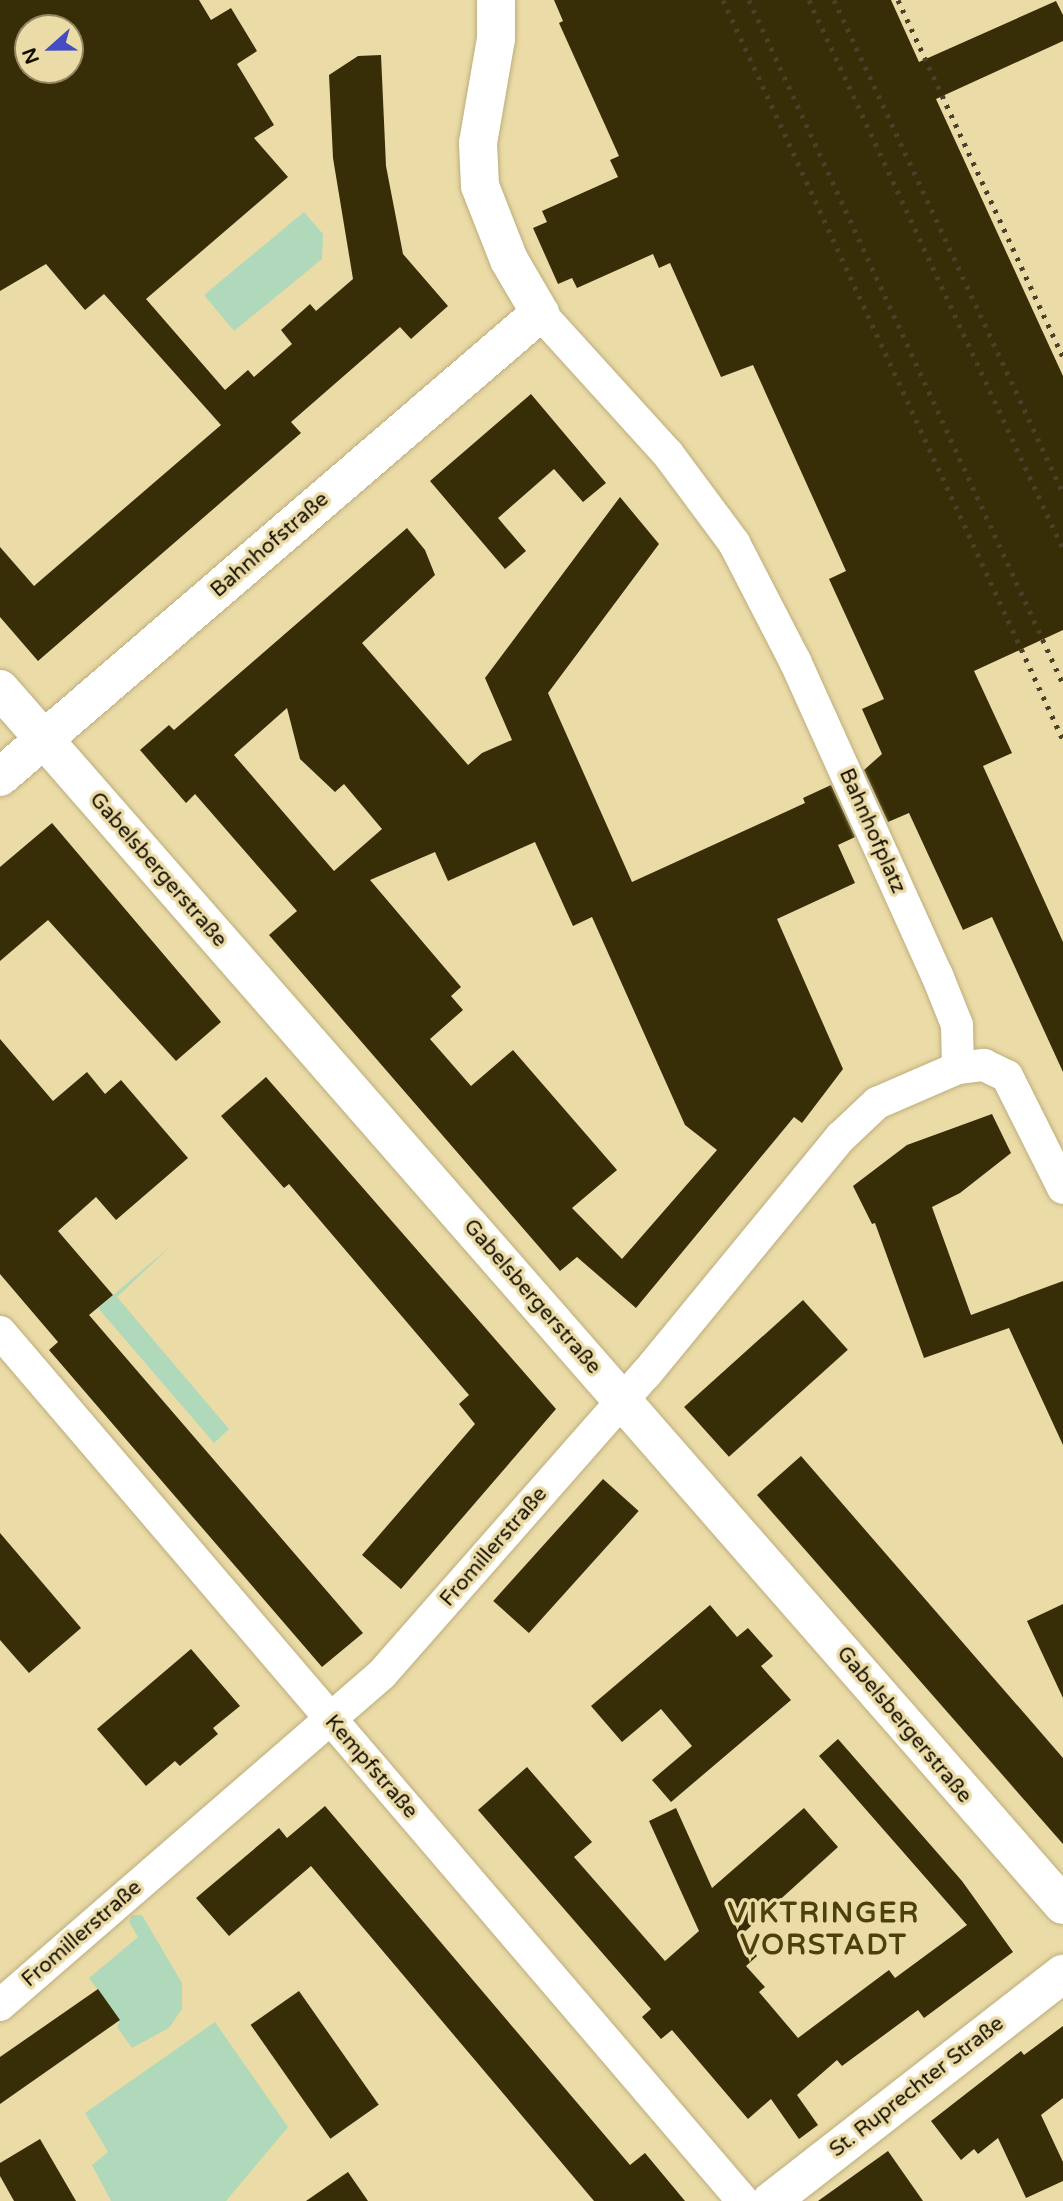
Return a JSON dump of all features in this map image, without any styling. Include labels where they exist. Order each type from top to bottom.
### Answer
[{"type":"street","points":[[496,0],[496,39],[478,143],[480,186],[509,260],[540,313]]},
{"type":"street","name":"Bahnhofplatz","points":[[540,313],[681,471],[734,543],[764,601],[937,975],[957,1025],[958,1068]]},
{"type":"street","name":"Bahnhofstraße","points":[[0,776],[540,313]]},
{"type":"street","name":"Gabelsbergerstraße","points":[[0,689],[1063,1905]]},
{"type":"street","points":[[958,1068],[984,1065],[1007,1076],[1063,1188]]},
{"type":"street","name":"Fromillerstraße","points":[[0,2005],[382,1674],[622,1400],[841,1137],[877,1104],[958,1068]]},
{"type":"street","name":"Kempfstraße","points":[[0,1332],[743,2201]]},
{"type":"street","name":"St. Ruprechter Straße","points":[[771,2201],[1063,1973]]},
{"type":"green space","points":[[304,212],[323,234],[322,259],[234,331],[204,295]]},
{"type":"green space","points":[[173,1244],[117,1297],[229,1429],[214,1443],[98,1308]]},
{"type":"green space","points":[[132,1915],[142,1915],[182,1983],[182,2009],[169,2028],[132,2048],[117,2027],[120,2020],[89,1978],[138,1937],[129,1922]]},
{"type":"green space","points":[[215,2022],[288,2127],[226,2201],[111,2201],[92,2165],[108,2152],[85,2113]]},
{"type":"building","points":[[0,0],[199,0],[211,20],[231,8],[257,51],[237,64],[274,125],[254,138],[288,177],[146,299],[225,390],[248,370],[254,377],[292,344],[281,330],[310,304],[316,311],[353,279],[333,158],[329,75],[358,56],[381,55],[386,166],[403,254],[448,306],[411,339],[400,327],[291,422],[301,433],[38,661],[0,617],[0,547],[34,586],[221,425],[104,294],[85,310],[46,264],[0,291]]},
{"type":"building","points":[[554,0],[891,0],[919,62],[1056,1],[1063,15],[1063,41],[936,99],[1063,376],[1063,630],[974,671],[1012,753],[983,766],[1063,942],[1063,1072],[992,917],[963,930],[909,813],[888,822],[864,770],[882,754],[862,709],[884,699],[829,579],[846,571],[753,365],[721,377],[670,263],[659,268],[653,254],[577,288],[572,278],[558,284],[533,228],[547,222],[542,211],[618,177],[610,160],[619,156],[559,23],[563,21]]},
{"type":"building","points":[[531,394],[606,483],[583,502],[554,469],[498,518],[526,551],[505,569],[430,481]]},
{"type":"building","points":[[620,497],[659,544],[548,693],[632,882],[805,803],[803,798],[831,785],[855,837],[838,845],[855,883],[777,919],[843,1069],[802,1123],[794,1117],[636,1308],[577,1257],[560,1271],[269,935],[297,911],[195,794],[186,803],[140,750],[169,725],[174,730],[407,528],[425,550],[435,575],[362,643],[468,765],[482,753],[512,740],[485,678]],"holes":[[[287,708],[300,759],[335,792],[344,784],[382,829],[334,871],[234,755]],[[535,842],[573,926],[592,917],[685,1125],[717,1150],[622,1259],[572,1208],[617,1170],[513,1050],[471,1086],[430,1039],[463,1010],[451,996],[461,987],[370,880],[435,852],[448,881]]]},
{"type":"building","points":[[52,823],[221,1022],[176,1061],[48,920],[0,961],[0,867]]},
{"type":"building","points":[[0,1039],[53,1101],[87,1072],[105,1094],[121,1080],[188,1158],[116,1220],[96,1197],[58,1231],[113,1295],[89,1315],[363,1633],[322,1667],[49,1350],[58,1342],[0,1274]]},
{"type":"building","points":[[266,1077],[556,1409],[401,1589],[362,1555],[475,1424],[459,1404],[469,1395],[289,1184],[284,1188],[221,1116]]},
{"type":"building","points":[[992,1114],[1011,1153],[960,1193],[932,1207],[971,1315],[1063,1281],[1063,1445],[1009,1328],[924,1358],[875,1223],[872,1224],[853,1186],[907,1145]]},
{"type":"building","points":[[803,1300],[848,1350],[729,1457],[684,1407]]},
{"type":"building","points":[[801,1456],[1063,1758],[1063,1844],[757,1495]]},
{"type":"building","points":[[603,1479],[639,1511],[529,1633],[493,1601]]},
{"type":"building","points":[[0,1533],[81,1628],[29,1673],[0,1640]]},
{"type":"building","points":[[1063,1604],[1063,1698],[1027,1621]]},
{"type":"building","points":[[710,1605],[737,1637],[748,1628],[773,1656],[761,1666],[791,1700],[671,1802],[652,1780],[692,1746],[661,1709],[622,1742],[591,1706]]},
{"type":"building","points":[[191,1649],[240,1706],[213,1728],[218,1734],[180,1766],[175,1761],[146,1786],[97,1729]]},
{"type":"building","points":[[838,1739],[962,1881],[1013,1952],[924,2018],[918,2010],[842,2066],[837,2060],[797,2095],[818,2125],[799,2139],[771,2099],[748,2119],[672,2030],[661,2039],[642,2017],[651,2009],[478,1810],[527,1767],[592,1842],[574,1857],[665,1961],[699,1931],[649,1821],[676,1808],[712,1888],[804,1808],[838,1847],[740,1936],[757,1956],[746,1966],[765,1987],[759,1992],[798,2038],[889,1970],[895,1978],[967,1925],[819,1756]]},
{"type":"building","points":[[325,1806],[630,2165],[645,2153],[685,2201],[594,2201],[311,1866],[229,1936],[196,1898],[279,1828],[287,1838]]},
{"type":"building","points":[[98,1989],[120,2020],[0,2104],[0,2057]]},
{"type":"building","points":[[299,1991],[379,2105],[330,2139],[251,2025]]},
{"type":"building","points":[[1063,2026],[1063,2098],[1041,2115],[1063,2162],[1063,2181],[1026,2198],[998,2138],[978,2154],[974,2149],[961,2160],[931,2121],[1021,2051],[1024,2055]]},
{"type":"building","points":[[40,2139],[76,2201],[14,2201],[0,2176],[0,2163]]},
{"type":"building","points":[[888,2151],[923,2201],[818,2201]]},
{"type":"building","points":[[348,2172],[368,2201],[306,2201]]},
{"type":"railway","points":[[723,0],[1063,740]]},
{"type":"railway","points":[[749,0],[1063,684]]},
{"type":"railway","points":[[809,0],[1063,549]]},
{"type":"railway","points":[[834,0],[1063,493]]},
{"type":"railway","points":[[898,0],[1063,357]]},
{"type":"district","name":"VIKTRINGER VORSTADT","points":[[824,1929]]}]
